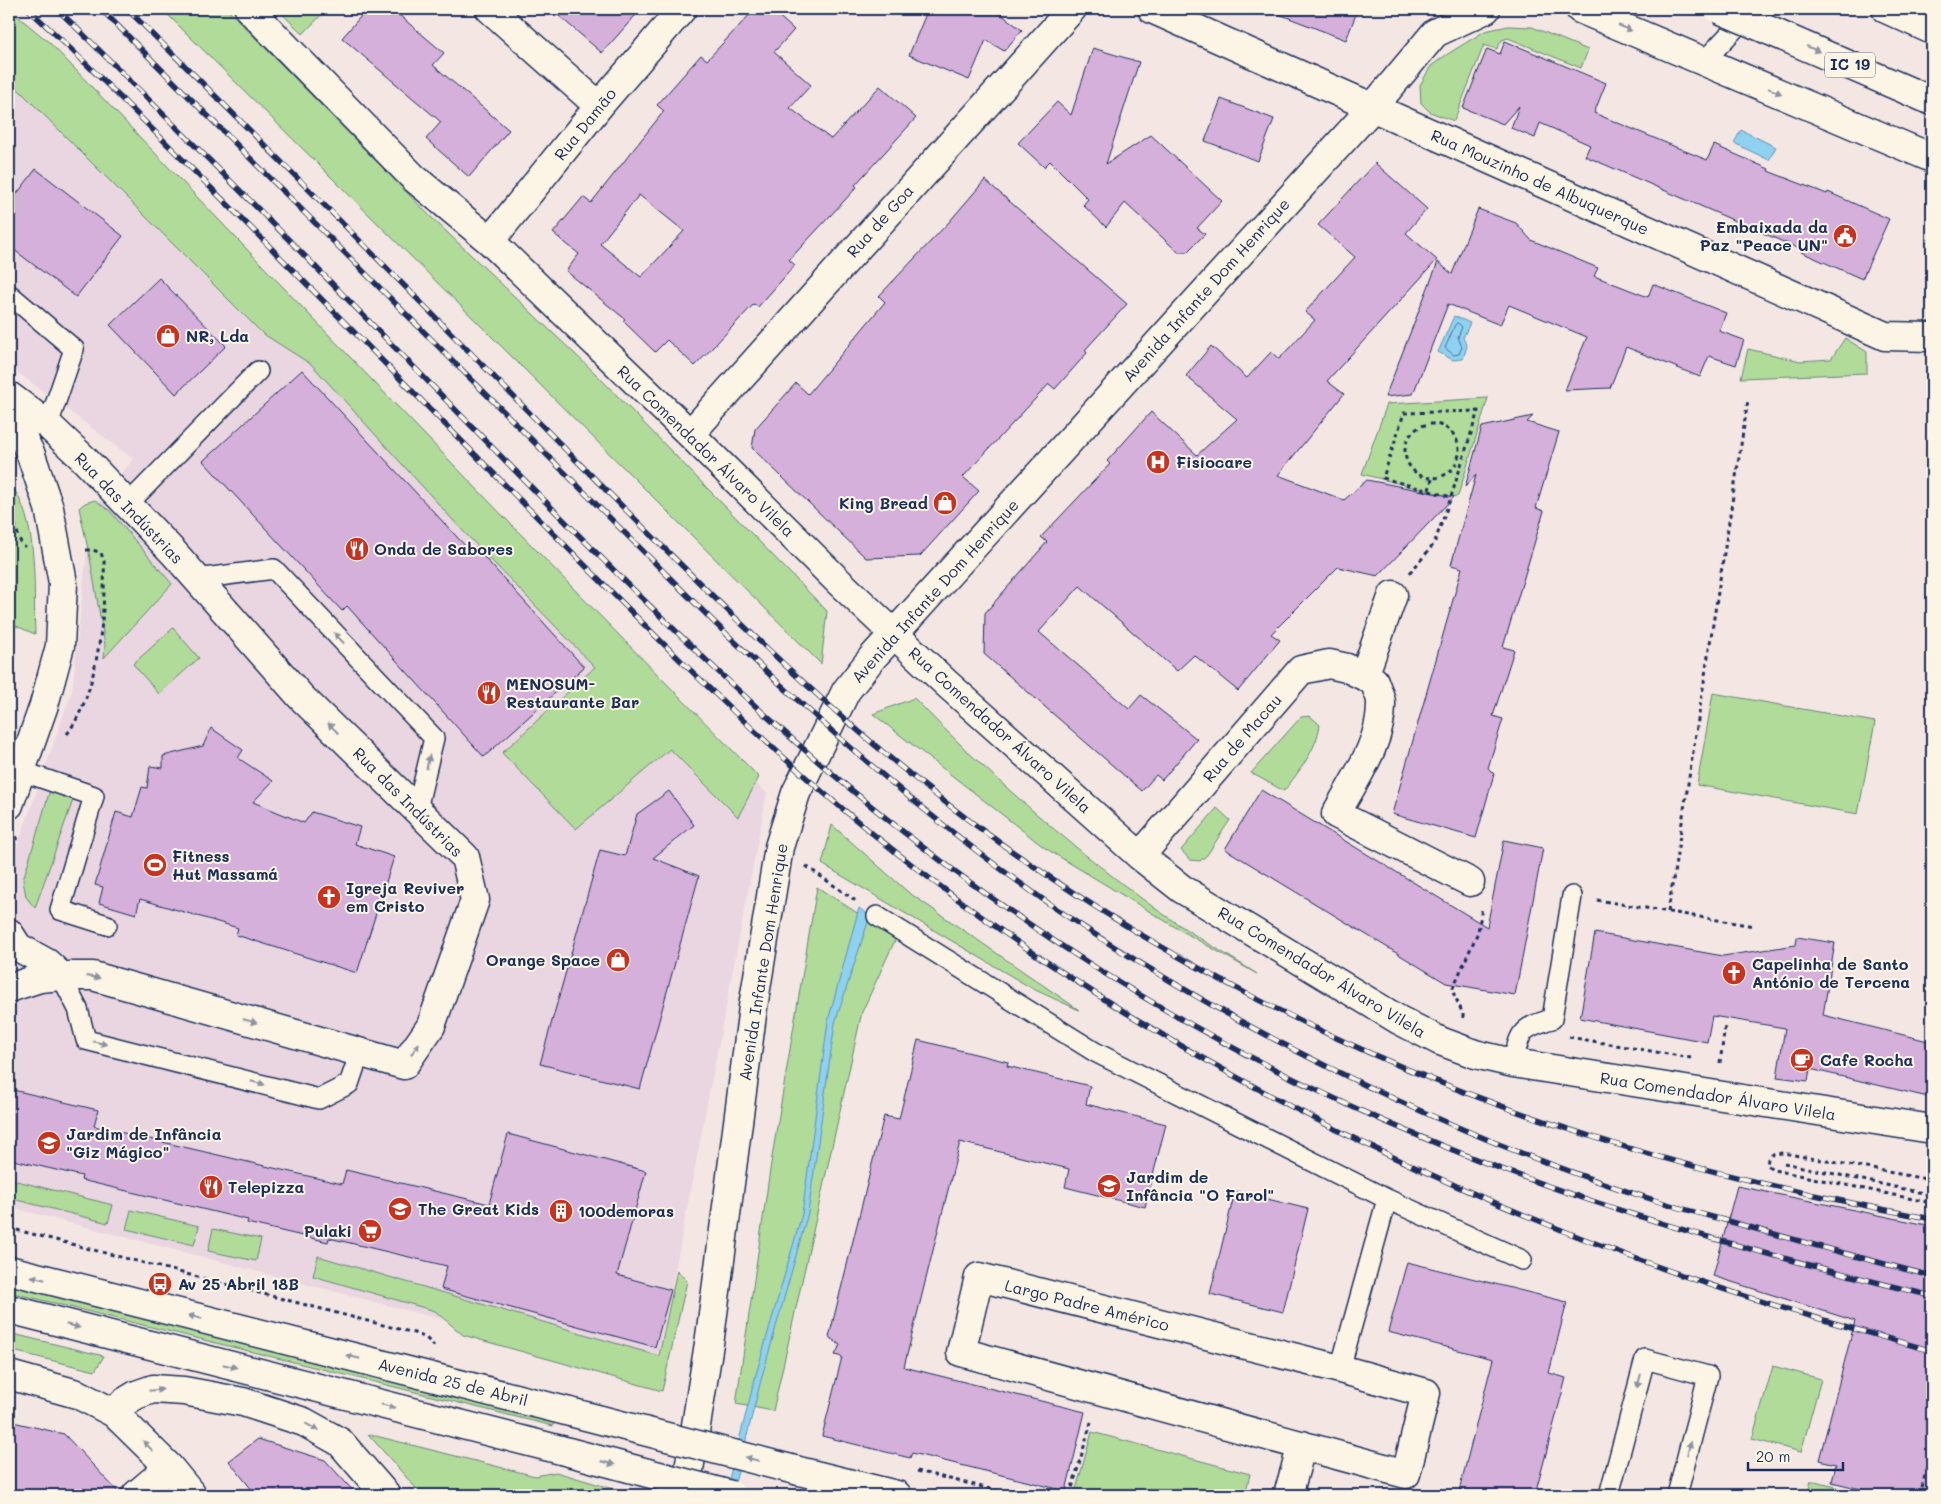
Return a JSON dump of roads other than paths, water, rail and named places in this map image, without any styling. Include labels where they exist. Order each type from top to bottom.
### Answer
[{"type":"main road","name":"Rua Comendador Álvaro Vilela","points":[[248,9],[414,178],[490,241],[690,434],[825,569],[946,683],[1140,856],[1182,889],[1399,1020],[1440,1041],[1476,1054],[1513,1063],[1932,1130]]},
{"type":"main road","points":[[490,9],[599,106]]},
{"type":"main road","name":"Rua Damão","points":[[490,241],[599,106],[682,9]]},
{"type":"main road","name":"Rua de Goa","points":[[690,434],[1072,9]]},
{"type":"main road","name":"Rua Mouzinho de Albuquerque","points":[[1152,9],[1885,336],[1932,337]]},
{"type":"main road","name":"Avenida Infante Dom Henrique","points":[[685,1495],[710,1337],[753,1007],[779,847],[796,792],[846,691],[893,633],[976,545],[1373,107],[1437,21],[1486,9]]},
{"type":"main road","points":[[1580,9],[1932,158]]},
{"type":"main road","name":"IC 19","points":[[1720,9],[1932,101]]},
{"type":"main road","points":[[1886,9],[1932,30]]},
{"type":"main road","name":"Rua das Indústrias","points":[[9,396],[48,425],[127,505],[301,696],[465,857],[475,900],[431,1026],[404,1065],[93,976],[40,978],[9,988]]},
{"type":"main road","points":[[9,410],[31,455],[49,508],[62,583],[60,646],[44,705],[9,806]]},
{"type":"main road","points":[[1393,595],[1364,676],[1374,681],[1381,702],[1379,729],[1336,814],[1470,882]]},
{"type":"main road","name":"Rua de Macau","points":[[1140,856],[1301,670],[1329,664],[1347,668],[1364,676]]},
{"type":"main road","points":[[9,933],[18,946],[47,963],[61,976]]},
{"type":"main road","name":"Avenida 25 de Abril","points":[[9,1270],[897,1495]]},
{"type":"main road","name":"Largo Padre Américo","points":[[979,1277],[1340,1369],[1426,1393],[1406,1474],[961,1352],[979,1277]]},
{"type":"main road","points":[[9,1310],[732,1495]]},
{"type":"main road","points":[[9,1375],[77,1394],[114,1412],[169,1467],[192,1495]]},
{"type":"main road","points":[[114,1412],[123,1403],[153,1388],[184,1391],[243,1402],[304,1422],[340,1442],[386,1495]]},
{"type":"main road","points":[[1288,1495],[1302,1444]]},
{"type":"main road","points":[[136,1495],[169,1467]]},
{"type":"lane","points":[[1704,61],[1744,19],[1751,9]]},
{"type":"lane","points":[[9,294],[74,349],[48,425]]},
{"type":"lane","points":[[127,505],[258,371]]},
{"type":"lane","points":[[196,579],[274,569],[434,738],[417,809]]},
{"type":"lane","points":[[21,771],[94,796],[60,910],[107,925]]},
{"type":"lane","points":[[1513,1063],[1519,1038],[1531,1025],[1552,1019],[1572,896]]},
{"type":"lane","points":[[877,916],[1095,1052],[1387,1199],[1522,1260]]},
{"type":"lane","points":[[61,976],[78,1009],[86,1040],[319,1099],[349,1084],[360,1052]]},
{"type":"lane","points":[[1340,1369],[1387,1199]]},
{"type":"lane","points":[[1609,1495],[1645,1359],[1708,1376],[1677,1495]]},
{"type":"water","points":[[1741,130],[1776,147],[1769,160],[1734,143]]},
{"type":"water","points":[[1454,316],[1470,323],[1463,338],[1467,346],[1463,359],[1453,360],[1438,352]]},
{"type":"water","points":[[859,908],[870,916],[835,1023],[808,1213],[761,1380],[732,1495],[725,1495],[755,1378],[802,1214],[828,1021]]},
{"type":"railway","points":[[28,9],[125,102],[685,665],[789,763],[825,794],[916,868],[1011,938],[1109,1002],[1210,1062],[1314,1118],[1420,1169],[1528,1216],[1673,1272],[1783,1308],[1932,1351]]},
{"type":"railway","points":[[57,9],[272,222],[590,547],[690,645],[793,740],[846,785],[956,872],[1020,918],[1085,961],[1221,1041],[1362,1111],[1434,1142],[1507,1171],[1612,1208],[1771,1255],[1932,1296]]},
{"type":"railway","points":[[101,9],[716,624],[791,694],[828,728],[945,826],[986,858],[1096,936],[1269,1037],[1376,1090],[1486,1139],[1541,1161],[1666,1204],[1932,1276]]},
{"type":"railway","points":[[127,9],[297,177],[625,509],[775,656],[879,749],[933,793],[989,835],[1059,883],[1131,929],[1280,1011],[1436,1081],[1515,1111],[1637,1151],[1805,1193],[1932,1219]]},
{"type":"place","name":"Embaixada da Paz \"Peace UN\"","points":[[1845,236]]},
{"type":"place","name":"NR, Lda","points":[[168,336]]},
{"type":"place","name":"Fisiocare","points":[[1158,462]]},
{"type":"place","name":"King Bread","points":[[945,503]]},
{"type":"place","name":"Onda de Sabores","points":[[357,549]]},
{"type":"place","name":"MENOSUM- Restaurante Bar","points":[[489,693]]},
{"type":"place","name":"Fitness Hut Massamá","points":[[155,865]]},
{"type":"place","name":"Igreja Reviver em Cristo","points":[[329,897]]},
{"type":"place","name":"Orange Space","points":[[618,960]]},
{"type":"place","name":"Capelinha de Santo António de Tercena","points":[[1734,973]]},
{"type":"place","name":"Cafe Rocha","points":[[1802,1060]]},
{"type":"place","name":"Jardim de Infância \"Giz Mágico\"","points":[[49,1143]]},
{"type":"place","name":"Jardim de Infância \"O Farol\"","points":[[1109,1186]]},
{"type":"place","name":"Telepizza","points":[[211,1187]]},
{"type":"place","name":"The Great Kids","points":[[400,1209]]},
{"type":"place","name":"100demoras","points":[[561,1211]]},
{"type":"place","name":"Pulaki","points":[[370,1231]]},
{"type":"place","name":"Av 25 Abril 18B","points":[[160,1284]]}]
